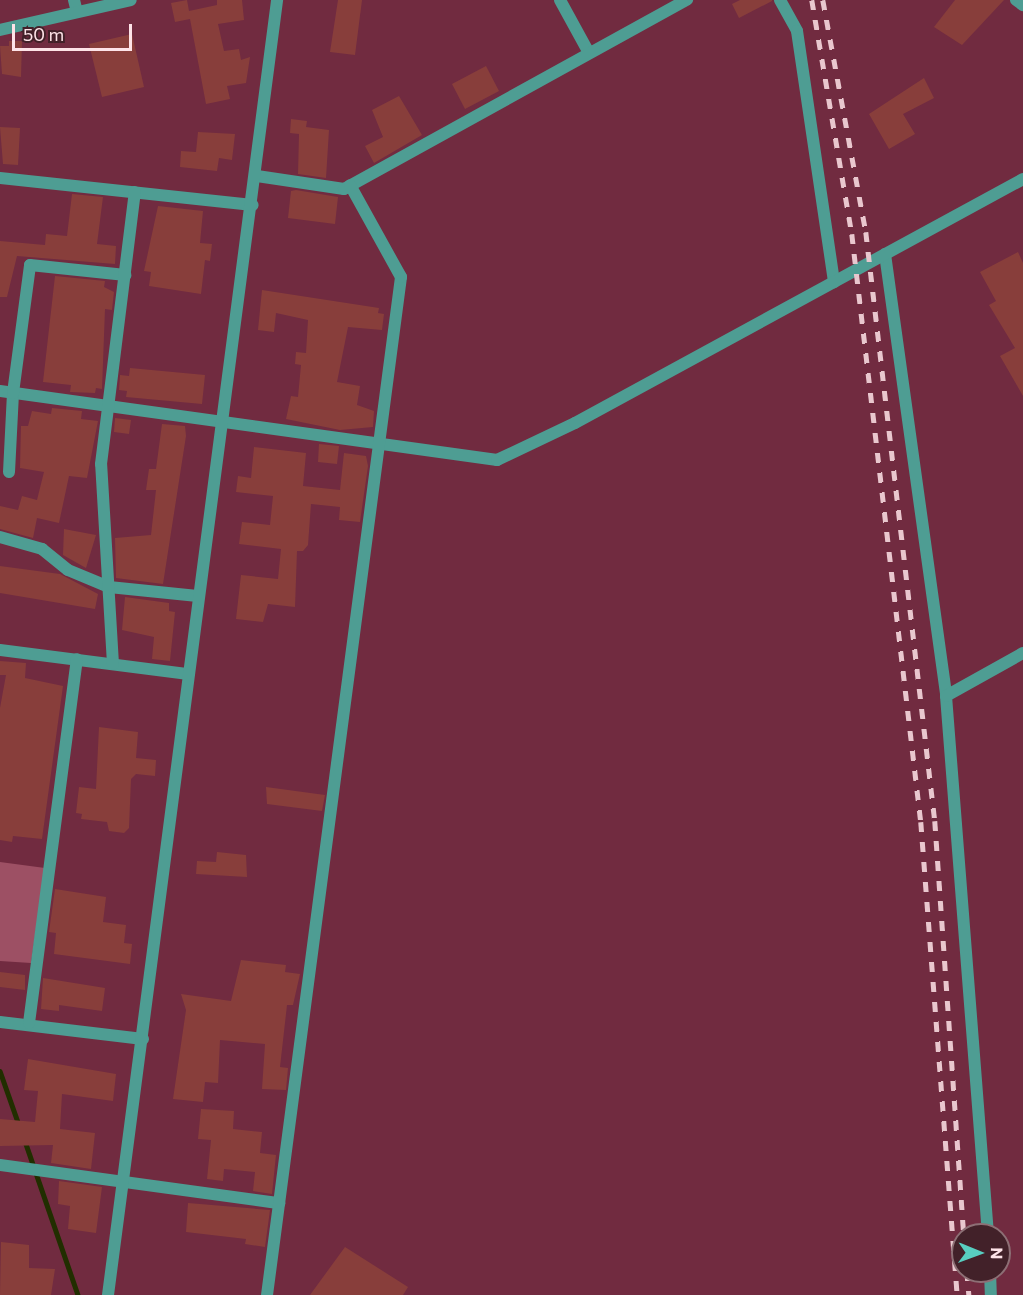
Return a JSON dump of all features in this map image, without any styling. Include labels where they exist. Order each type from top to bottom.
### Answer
[{"type":"street","points":[[0,30],[76,6],[130,0]]},
{"type":"street","points":[[108,1295],[126,1182],[219,422],[257,176],[277,0]]},
{"type":"street","points":[[560,0],[589,53]]},
{"type":"street","points":[[257,176],[344,189],[687,0]]},
{"type":"street","points":[[780,0],[797,31],[834,282]]},
{"type":"street","points":[[1016,0],[1023,5]]},
{"type":"street","points":[[0,178],[253,205]]},
{"type":"street","points":[[6,392],[497,460],[1023,179]]},
{"type":"street","points":[[267,1295],[381,444],[401,277],[350,185]]},
{"type":"street","points":[[113,664],[102,464],[135,192]]},
{"type":"street","points":[[885,254],[946,696],[987,1223]]},
{"type":"street","points":[[9,472],[6,392],[30,265],[125,275]]},
{"type":"street","points":[[0,537],[42,549],[68,570],[109,587],[198,596]]},
{"type":"street","points":[[0,650],[188,674]]},
{"type":"street","points":[[946,696],[1023,654]]},
{"type":"street","points":[[29,1023],[77,659]]},
{"type":"street","points":[[0,1022],[29,1023],[143,1039]]},
{"type":"street","points":[[0,1165],[279,1203]]},
{"type":"shaded area","points":[[0,862],[45,868],[31,963],[0,961]]},
{"type":"building","points":[[187,0],[189,11],[217,5],[217,0],[242,0],[244,20],[218,24],[224,51],[239,49],[241,60],[250,57],[246,83],[227,86],[230,99],[206,104],[190,19],[175,22],[171,3]]},
{"type":"building","points":[[338,0],[362,0],[355,55],[330,52]]},
{"type":"building","points":[[740,0],[772,1],[739,18],[732,4]]},
{"type":"building","points":[[955,0],[1004,0],[962,45],[934,27]]},
{"type":"building","points":[[132,34],[144,87],[102,97],[89,44]]},
{"type":"building","points":[[9,41],[22,41],[21,77],[2,74],[0,46],[9,46]]},
{"type":"building","points":[[486,66],[499,91],[465,109],[452,84]]},
{"type":"building","points":[[924,78],[934,98],[903,114],[915,134],[889,149],[869,114]]},
{"type":"building","points":[[399,96],[422,135],[374,163],[365,146],[383,137],[372,110]]},
{"type":"building","points":[[291,119],[307,121],[306,127],[329,130],[326,178],[298,174],[299,134],[290,133]]},
{"type":"building","points":[[0,127],[20,128],[18,165],[3,164]]},
{"type":"building","points":[[198,132],[235,134],[232,160],[219,158],[217,171],[180,167],[181,151],[196,152]]},
{"type":"building","points":[[291,191],[338,197],[335,224],[288,218]]},
{"type":"building","points":[[72,194],[103,197],[97,244],[116,246],[115,264],[17,256],[7,297],[0,297],[0,241],[45,245],[46,234],[67,236]]},
{"type":"building","points":[[158,206],[203,211],[200,243],[212,244],[210,261],[205,260],[201,294],[149,286],[151,272],[144,271]]},
{"type":"building","points":[[1018,252],[1023,263],[1023,396],[1000,356],[1015,348],[989,305],[996,301],[980,272]]},
{"type":"building","points":[[55,276],[105,281],[104,287],[114,292],[112,310],[105,309],[102,389],[96,388],[95,393],[70,392],[71,385],[43,382]]},
{"type":"building","points":[[262,290],[379,308],[378,313],[384,314],[382,330],[348,327],[337,382],[360,386],[357,405],[374,411],[373,427],[340,430],[286,419],[291,396],[298,397],[301,365],[295,364],[296,352],[306,353],[308,320],[276,313],[274,332],[258,330]]},
{"type":"building","points":[[130,368],[205,375],[202,404],[126,397],[127,391],[119,390],[120,375],[129,376]]},
{"type":"building","points":[[52,408],[82,411],[81,419],[98,421],[87,478],[69,476],[59,523],[37,518],[33,538],[0,529],[0,506],[18,510],[22,496],[37,500],[44,472],[20,468],[21,426],[28,426],[32,411],[51,414]]},
{"type":"building","points":[[115,418],[131,420],[129,434],[114,432]]},
{"type":"building","points":[[162,424],[185,426],[186,436],[163,584],[116,578],[115,538],[151,535],[156,490],[146,490],[149,469],[156,469]]},
{"type":"building","points":[[319,444],[339,446],[337,464],[318,462]]},
{"type":"building","points":[[254,447],[306,453],[303,486],[340,490],[344,453],[366,456],[368,466],[360,522],[339,520],[340,507],[311,504],[308,545],[303,551],[297,551],[295,607],[268,604],[263,622],[236,619],[241,575],[278,579],[281,549],[239,544],[242,522],[270,525],[273,496],[236,492],[238,476],[251,478]]},
{"type":"building","points":[[64,529],[96,535],[86,568],[63,555]]},
{"type":"building","points":[[0,566],[60,574],[98,594],[95,609],[0,593]]},
{"type":"building","points":[[125,597],[169,603],[169,611],[175,612],[170,661],[152,659],[154,637],[122,630]]},
{"type":"building","points":[[0,661],[26,663],[25,678],[63,686],[42,839],[13,836],[12,842],[0,840],[0,708],[6,675],[0,675]]},
{"type":"building","points":[[99,727],[138,732],[136,758],[156,760],[155,776],[136,774],[131,779],[129,828],[124,833],[109,831],[107,822],[81,819],[82,814],[76,813],[79,787],[96,789]]},
{"type":"building","points":[[266,787],[325,795],[322,811],[267,804]]},
{"type":"building","points":[[217,852],[246,855],[247,877],[196,874],[197,861],[216,862]]},
{"type":"building","points":[[55,889],[106,897],[103,922],[126,925],[124,943],[132,944],[130,964],[54,954],[56,933],[49,932]]},
{"type":"building","points":[[241,960],[286,965],[285,972],[300,974],[293,1005],[287,1005],[280,1067],[288,1068],[286,1090],[262,1089],[265,1044],[220,1040],[218,1083],[205,1082],[203,1102],[173,1099],[186,1010],[181,994],[231,1001]]},
{"type":"building","points":[[0,972],[25,975],[25,990],[0,987]]},
{"type":"building","points":[[43,978],[105,988],[102,1011],[59,1005],[59,1011],[41,1009]]},
{"type":"building","points":[[28,1059],[116,1074],[113,1101],[62,1094],[60,1129],[95,1133],[91,1169],[51,1163],[53,1145],[0,1146],[0,1119],[35,1122],[38,1091],[24,1090]]},
{"type":"building","points":[[201,1109],[234,1111],[233,1129],[262,1132],[260,1153],[276,1155],[272,1194],[253,1191],[255,1172],[224,1169],[223,1181],[207,1179],[211,1140],[198,1139]]},
{"type":"building","points":[[59,1181],[102,1187],[96,1233],[68,1229],[70,1206],[58,1204]]},
{"type":"building","points":[[188,1203],[270,1210],[265,1247],[245,1244],[246,1239],[186,1232]]},
{"type":"building","points":[[1,1242],[29,1245],[29,1268],[55,1269],[51,1295],[0,1295]]},
{"type":"building","points":[[345,1247],[408,1287],[403,1295],[310,1295]]},
{"type":"waterway","points":[[0,1071],[19,1125]]},
{"type":"waterway","points":[[25,1141],[78,1295]]},
{"type":"railway","points":[[812,0],[852,234],[921,822],[957,1295]]},
{"type":"railway","points":[[823,0],[866,232],[935,821],[963,1223]]},
{"type":"railway","points":[[968,1283],[969,1295]]}]
